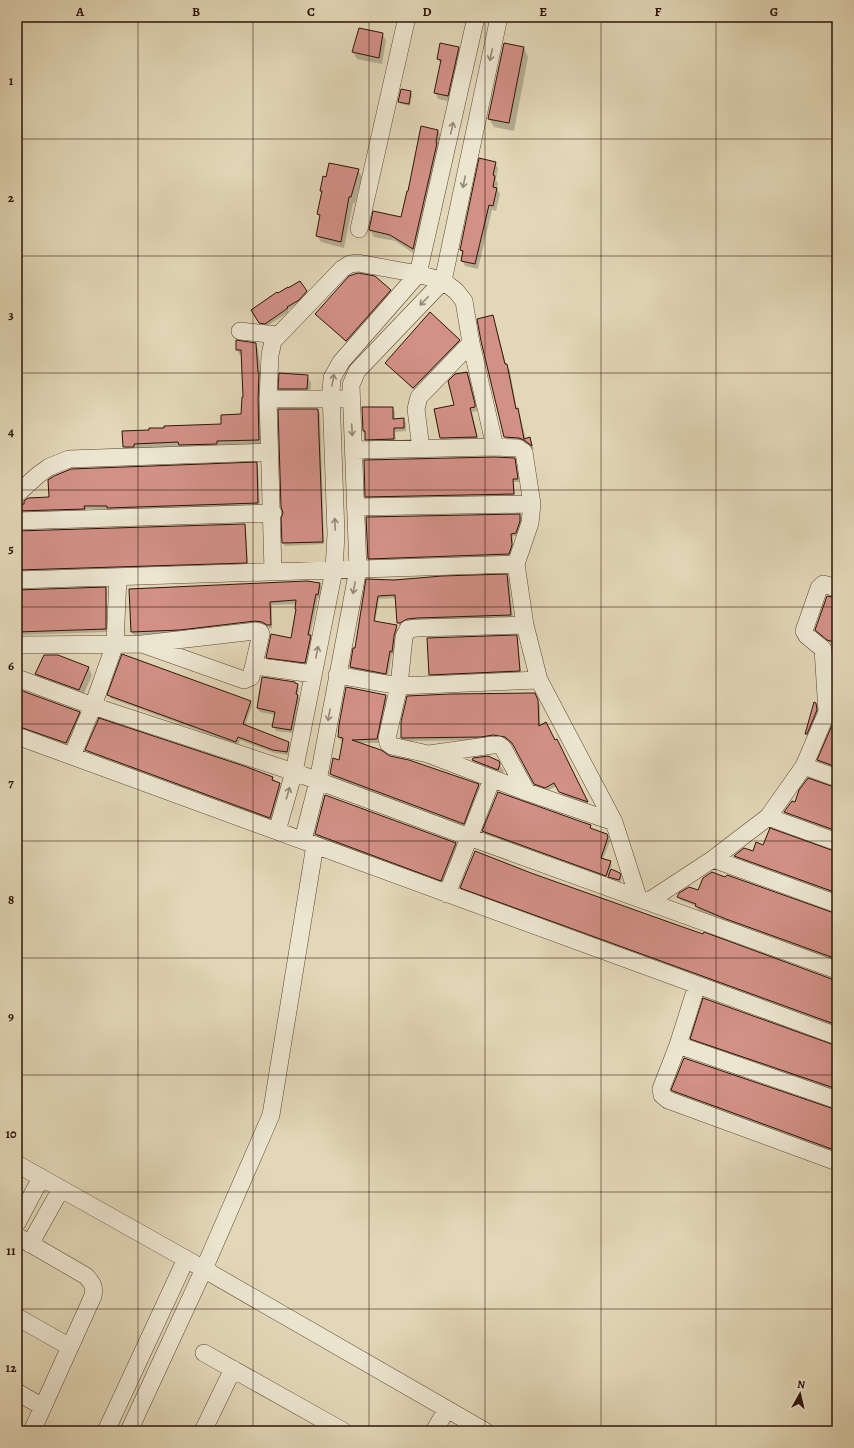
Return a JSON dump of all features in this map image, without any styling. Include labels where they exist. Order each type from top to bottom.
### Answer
[{"type":"street","points":[[359,229],[407,17]]},
{"type":"street","points":[[277,831],[294,772],[334,570],[336,534],[332,378],[341,362],[420,270],[476,17]]},
{"type":"street","points":[[129,1431],[204,1269],[271,1116],[282,1050],[318,781],[358,569],[350,399],[351,384],[357,370],[445,268],[499,17]]},
{"type":"street","points":[[273,571],[268,399],[270,355],[273,341],[342,269],[350,264],[358,263],[420,270],[445,268]]},
{"type":"street","points":[[445,268],[456,291],[464,301],[471,343],[495,447]]},
{"type":"street","points":[[240,331],[278,335]]},
{"type":"street","points":[[421,449],[416,409],[419,397],[471,343]]},
{"type":"street","points":[[268,399],[350,399]]},
{"type":"street","points":[[353,450],[495,447],[518,448],[524,452],[532,504],[530,523],[516,564],[525,624],[539,680],[614,822],[644,899]]},
{"type":"street","points":[[17,494],[49,467],[69,459],[269,452]]},
{"type":"street","points":[[355,508],[532,504]]},
{"type":"street","points":[[17,521],[272,513]]},
{"type":"street","points":[[17,580],[516,564]]},
{"type":"street","points":[[72,756],[93,706],[115,644],[118,577]]},
{"type":"street","points":[[644,899],[713,859],[768,817],[804,766],[832,714],[830,651],[807,636],[804,631],[819,588],[823,584],[837,588]]},
{"type":"street","points":[[525,624],[408,629],[404,637],[400,686],[387,738],[388,743],[392,746],[428,754],[527,792],[614,822]]},
{"type":"street","points":[[17,645],[142,644],[256,630],[261,634],[251,677],[244,680],[142,644]]},
{"type":"street","points":[[254,666],[313,674]]},
{"type":"street","points":[[337,675],[400,686],[539,680]]},
{"type":"street","points":[[17,678],[93,706],[294,772],[837,970]]},
{"type":"street","points":[[17,736],[837,1036]]},
{"type":"street","points":[[428,754],[494,744],[499,745],[503,748],[527,792]]},
{"type":"street","points":[[804,766],[837,778]]},
{"type":"street","points":[[446,894],[492,779]]},
{"type":"street","points":[[768,817],[837,842]]},
{"type":"street","points":[[713,859],[837,904]]},
{"type":"street","points":[[697,985],[678,1045],[661,1089],[662,1095],[668,1100],[837,1162]]},
{"type":"street","points":[[678,1045],[837,1100]]},
{"type":"street","points":[[17,1164],[204,1269],[485,1431]]},
{"type":"street","points":[[17,1223],[41,1178]]},
{"type":"street","points":[[32,1431],[93,1296],[94,1288],[86,1276],[24,1240],[61,1189]]},
{"type":"street","points":[[106,1431],[186,1259]]},
{"type":"street","points":[[17,1317],[70,1348]]},
{"type":"street","points":[[204,1353],[343,1431]]},
{"type":"street","points":[[203,1431],[233,1369]]},
{"type":"street","points":[[17,1392],[43,1407]]},
{"type":"street","points":[[123,1394],[142,1402]]},
{"type":"street","points":[[434,1431],[447,1409]]},
{"type":"building","points":[[359,28],[383,33],[379,58],[352,52]]},
{"type":"building","points":[[440,43],[459,47],[448,96],[434,93],[441,60],[437,59]]},
{"type":"building","points":[[504,43],[524,47],[509,123],[488,119]]},
{"type":"building","points":[[401,89],[411,91],[409,104],[398,102]]},
{"type":"building","points":[[421,126],[438,130],[437,143],[413,249],[390,235],[369,230],[373,211],[401,217],[408,191]]},
{"type":"building","points":[[479,158],[496,162],[493,175],[495,176],[493,187],[497,188],[493,206],[489,205],[475,264],[461,261],[463,251],[460,250]]},
{"type":"building","points":[[329,163],[359,169],[351,197],[349,197],[341,242],[316,236],[320,215],[317,214],[322,191],[320,191],[323,176],[326,177]]},
{"type":"building","points":[[358,273],[375,276],[391,290],[346,341],[315,314],[349,276]]},
{"type":"building","points":[[300,281],[307,291],[299,300],[287,307],[288,308],[265,324],[259,323],[251,310],[277,292],[278,293]]},
{"type":"building","points":[[430,312],[460,340],[413,388],[385,363]]},
{"type":"building","points":[[493,315],[505,364],[507,364],[516,409],[518,408],[524,439],[530,437],[532,446],[519,438],[504,437],[477,319]]},
{"type":"building","points":[[236,340],[256,343],[259,372],[259,440],[217,441],[217,444],[179,445],[178,442],[134,444],[134,447],[123,447],[122,431],[149,430],[149,428],[164,428],[164,426],[221,424],[221,415],[241,414],[243,397],[241,350],[236,350]]},
{"type":"building","points":[[467,372],[475,404],[475,407],[470,408],[477,437],[440,438],[434,409],[454,405],[448,381],[455,374]]},
{"type":"building","points":[[279,373],[308,375],[307,389],[278,389]]},
{"type":"building","points":[[362,407],[393,407],[393,419],[404,418],[404,428],[394,428],[394,439],[365,440]]},
{"type":"building","points":[[278,409],[318,409],[323,542],[282,543],[281,518],[283,513],[281,507]]},
{"type":"building","points":[[495,457],[515,458],[518,479],[513,479],[514,494],[365,497],[364,460]]},
{"type":"building","points":[[257,462],[258,503],[107,508],[107,506],[84,506],[85,509],[17,511],[17,505],[24,504],[24,501],[28,498],[49,497],[48,480],[71,469]]},
{"type":"building","points":[[520,514],[520,521],[516,533],[511,534],[512,545],[509,554],[368,559],[366,517]]},
{"type":"building","points":[[245,524],[247,563],[17,570],[17,531]]},
{"type":"building","points":[[507,574],[511,615],[417,618],[407,619],[397,623],[395,595],[378,596],[374,621],[397,625],[386,674],[350,667],[353,648],[355,648],[366,579],[394,580],[442,576]]},
{"type":"building","points":[[307,581],[320,583],[318,595],[316,594],[308,635],[311,635],[305,663],[266,658],[271,634],[291,638],[296,600],[270,602],[271,625],[255,621],[180,630],[131,632],[129,589]]},
{"type":"building","points":[[106,587],[106,629],[17,632],[17,590]]},
{"type":"building","points":[[827,596],[837,598],[837,615],[834,624],[837,625],[837,643],[827,640],[815,630]]},
{"type":"building","points":[[517,635],[520,671],[429,675],[427,638]]},
{"type":"building","points":[[122,654],[251,701],[243,724],[289,742],[287,752],[273,750],[238,737],[236,742],[107,695]]},
{"type":"building","points":[[44,655],[58,655],[89,667],[79,690],[35,674]]},
{"type":"building","points":[[262,677],[295,682],[298,684],[296,694],[298,695],[291,730],[272,727],[275,712],[257,708]]},
{"type":"building","points":[[836,681],[837,767],[817,760],[836,716]]},
{"type":"building","points":[[346,687],[386,695],[377,739],[352,740],[381,750],[390,756],[409,760],[479,784],[464,824],[330,774],[333,758],[339,760],[343,738],[338,737],[339,725]]},
{"type":"building","points":[[17,689],[80,712],[66,743],[17,726]]},
{"type":"building","points":[[535,693],[538,700],[539,726],[546,722],[555,740],[557,739],[588,802],[559,792],[554,783],[545,788],[534,784],[512,743],[505,737],[493,735],[481,737],[401,738],[401,722],[407,696]]},
{"type":"building","points":[[814,702],[816,703],[817,710],[807,734],[805,734]]},
{"type":"building","points":[[99,718],[273,777],[272,780],[280,783],[270,818],[85,750]]},
{"type":"building","points":[[488,756],[499,761],[500,764],[498,770],[472,760],[473,758]]},
{"type":"building","points":[[808,778],[837,788],[837,831],[784,812],[792,801],[795,802],[799,790]]},
{"type":"building","points":[[498,792],[591,825],[590,828],[607,834],[608,837],[601,858],[611,861],[606,876],[482,831]]},
{"type":"building","points":[[325,795],[456,843],[441,881],[315,834]]},
{"type":"building","points":[[770,828],[837,852],[837,893],[734,856],[744,848],[753,851],[756,842],[763,845]]},
{"type":"building","points":[[475,851],[531,873],[703,934],[704,932],[837,981],[837,1025],[460,888]]},
{"type":"building","points":[[611,869],[620,873],[621,875],[619,880],[608,877]]},
{"type":"building","points":[[712,872],[725,877],[727,875],[837,914],[837,959],[726,919],[695,906],[696,904],[677,897],[679,893],[689,887],[698,890],[703,878]]},
{"type":"building","points":[[703,998],[837,1046],[837,1089],[690,1039]]},
{"type":"building","points":[[684,1058],[837,1110],[837,1151],[671,1090]]}]
